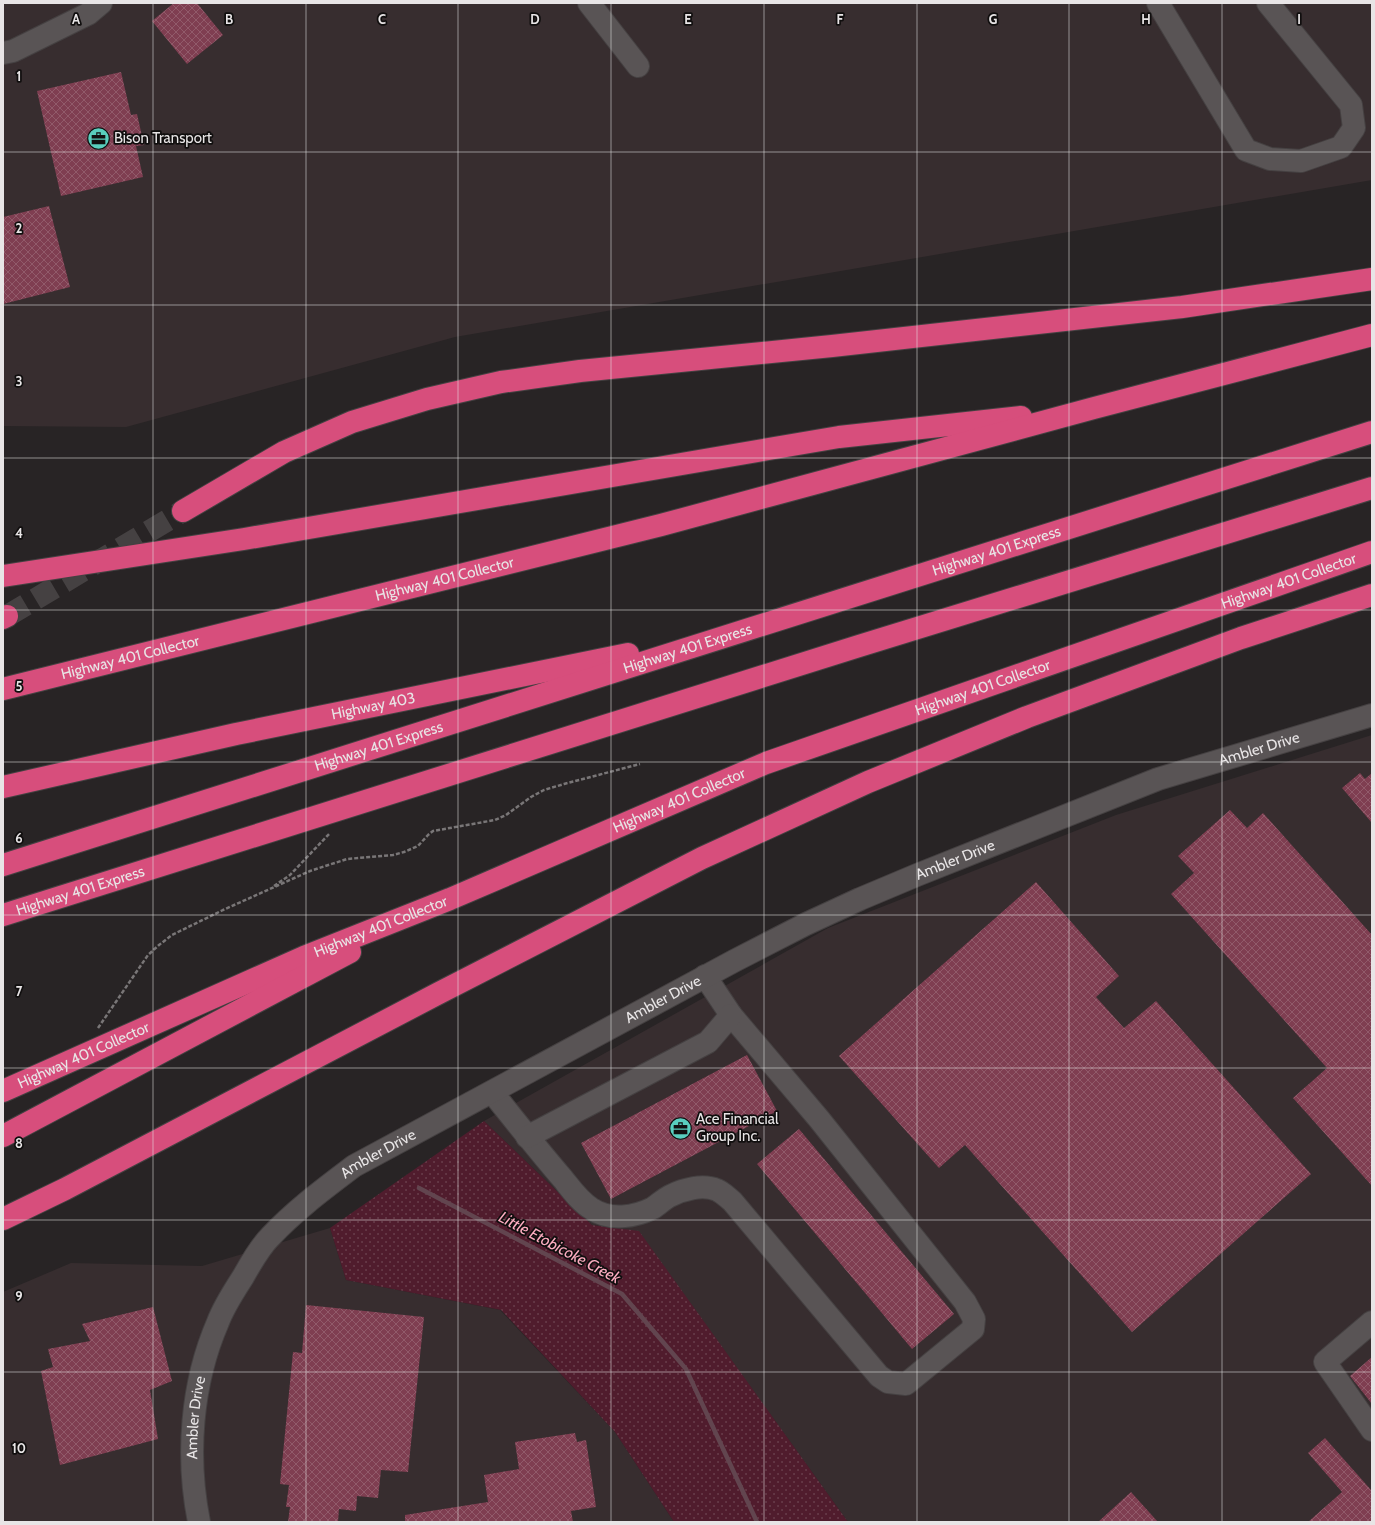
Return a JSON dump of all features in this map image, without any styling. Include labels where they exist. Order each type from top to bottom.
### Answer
[{"type":"highway","points":[[183,511],[284,452],[352,422],[427,399],[501,382],[580,371],[832,346],[1182,307],[1372,278]]},
{"type":"highway","name":"Highway 401 Collector","points":[[3,689],[661,526],[1094,408],[1372,335]]},
{"type":"highway","points":[[3,576],[244,539],[839,437],[1094,408]]},
{"type":"highway","name":"Highway 401 Express","points":[[3,865],[1372,432]]},
{"type":"highway","name":"Highway 401 Express","points":[[3,915],[859,646],[1372,488]]},
{"type":"highway","name":"Highway 401 Collector","points":[[3,1092],[304,957],[450,899],[766,764],[1372,552]]},
{"type":"highway","points":[[3,1220],[439,993],[695,862],[868,782],[1027,717],[1211,649],[1372,595]]},
{"type":"highway","name":"Highway 403","points":[[3,787],[236,734],[744,630]]},
{"type":"highway","points":[[3,923],[113,880]]},
{"type":"highway","points":[[3,1136],[450,899]]},
{"type":"street","points":[[3,53],[13,51],[88,14],[101,3]]},
{"type":"street","points":[[589,3],[638,66]]},
{"type":"street","points":[[1158,3],[1246,150],[1270,159],[1301,161],[1341,147],[1354,128],[1351,105],[1268,3]]},
{"type":"street","name":"Ambler Drive","points":[[199,1522],[194,1501],[192,1452],[194,1415],[202,1365],[218,1322],[253,1259],[269,1238],[314,1197],[354,1166],[705,976],[806,924],[860,899],[1158,779],[1372,714]]},
{"type":"street","points":[[492,1092],[527,1137],[582,1201],[592,1209],[602,1214],[619,1217],[632,1216],[653,1208],[671,1195],[693,1188],[704,1186],[718,1190],[732,1201],[879,1376],[888,1382],[906,1384],[973,1329],[974,1319],[965,1302],[819,1119],[731,1015],[705,976]]},
{"type":"street","points":[[527,1137],[708,1042],[731,1015]]},
{"type":"street","points":[[1372,1322],[1325,1362],[1372,1430]]},
{"type":"path","points":[[96,1032],[148,955],[172,935],[192,925],[310,871],[347,860],[393,855],[404,852],[418,846],[428,834],[433,831],[495,820],[506,815],[531,797],[544,790],[640,764]]},
{"type":"path","points":[[269,889],[290,875],[334,828]]},
{"type":"shaded area","points":[[3,3],[1372,3],[1372,180],[455,337],[126,427],[3,426]]},
{"type":"shaded area","points":[[1372,735],[1372,1522],[848,1522],[639,1232],[592,1225],[484,1121],[828,928],[1116,815]]},
{"type":"shaded area","points":[[484,1121],[592,1225],[639,1231],[848,1522],[674,1522],[615,1432],[501,1310],[346,1280],[330,1228]]},
{"type":"shaded area","points":[[330,1228],[346,1280],[500,1310],[615,1432],[674,1522],[3,1522],[3,1292],[71,1263],[202,1266]]},
{"type":"building","points":[[174,3],[197,3],[223,35],[187,64],[152,21]]},
{"type":"building","points":[[121,72],[131,115],[137,114],[144,145],[136,146],[143,177],[61,196],[37,91]]},
{"type":"building","points":[[49,206],[70,287],[3,304],[3,217]]},
{"type":"building","points":[[1360,773],[1365,779],[1372,773],[1372,823],[1342,788]]},
{"type":"building","points":[[1230,810],[1247,828],[1263,813],[1372,935],[1372,1186],[1293,1098],[1327,1068],[1171,894],[1194,873],[1178,856]]},
{"type":"building","points":[[1036,882],[1119,976],[1096,997],[1124,1028],[1156,1001],[1311,1174],[1132,1332],[965,1145],[939,1168],[839,1056]]},
{"type":"building","points":[[747,1055],[777,1111],[611,1199],[581,1143]]},
{"type":"building","points":[[799,1129],[954,1314],[912,1349],[757,1164]]},
{"type":"building","points":[[306,1305],[424,1317],[408,1472],[381,1470],[378,1498],[357,1496],[356,1511],[339,1509],[338,1522],[288,1522],[290,1507],[286,1507],[289,1485],[280,1484],[293,1352],[302,1353]]},
{"type":"building","points":[[153,1307],[172,1381],[150,1390],[158,1439],[60,1465],[41,1371],[53,1367],[48,1349],[90,1341],[82,1324]]},
{"type":"building","points":[[1372,1357],[1372,1404],[1350,1376]]},
{"type":"building","points":[[575,1433],[577,1442],[586,1440],[596,1507],[571,1511],[573,1522],[405,1522],[405,1515],[488,1502],[484,1475],[519,1469],[515,1442]]},
{"type":"building","points":[[1325,1438],[1372,1491],[1372,1522],[1308,1522],[1342,1492],[1308,1453]]},
{"type":"building","points":[[1131,1492],[1158,1522],[1098,1522]]},
{"type":"waterway","name":"Little Etobicoke Creek","points":[[419,1188],[622,1294],[686,1369],[757,1522]]},
{"type":"tunnel","points":[[7,616],[183,511]]},
{"type":"place","name":"Bison Transport","points":[[99,138]]},
{"type":"place","name":"Ace Financial Group Inc.","points":[[681,1128]]}]
